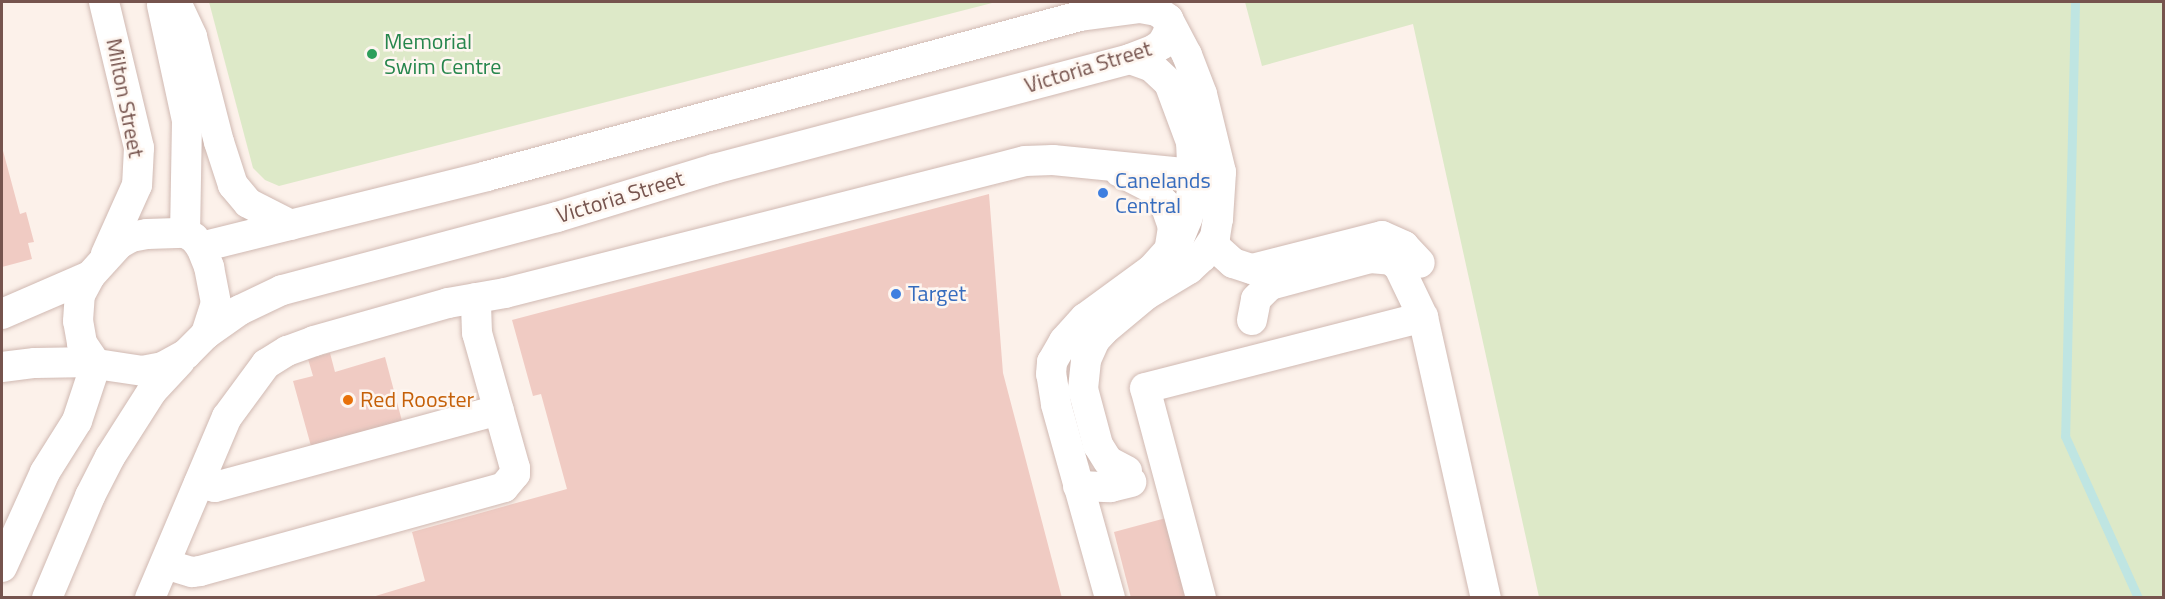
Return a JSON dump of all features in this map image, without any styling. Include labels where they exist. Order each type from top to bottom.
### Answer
[{"type":"street","name":"Milton Street","points":[[97,268],[137,185],[139,160],[130,102],[104,2]]},
{"type":"street","points":[[47,597],[90,496],[110,457],[152,391],[196,344],[216,303],[209,267],[193,240],[187,121],[161,2]]},
{"type":"street","points":[[176,2],[192,37],[219,142],[233,185],[248,203],[291,225]]},
{"type":"street","name":"Victoria Street","points":[[193,240],[291,225],[499,173],[1080,16],[1140,8],[1157,11],[1168,19],[1169,31],[1162,44],[1153,51],[1130,59],[714,169],[557,217],[282,290],[240,310],[196,344]]},
{"type":"street","points":[[1078,486],[1111,487],[1129,477],[1108,461],[1098,445],[1083,389],[1084,367],[1088,352],[1104,330],[1146,295],[1189,269],[1215,232],[1221,172],[1202,94],[1187,55],[1168,19]]},
{"type":"street","points":[[1110,597],[1059,413],[1051,374],[1053,362],[1059,349],[1097,308],[1161,260],[1179,239],[1193,195],[1189,135],[1169,83],[1152,67],[1130,59]]},
{"type":"street","points":[[150,597],[227,417],[257,373],[276,356],[326,338],[447,303],[476,298],[1014,163],[1053,160],[1193,174],[1203,179],[1210,190],[1215,232],[1227,259],[1239,266],[1264,273],[1367,238],[1387,237],[1404,246],[1419,262],[1424,281],[1423,317],[1486,597]]},
{"type":"street","points":[[1100,165],[1141,182],[1157,194],[1165,204],[1173,221],[1173,233],[1170,246],[1161,260]]},
{"type":"street","points":[[95,363],[82,343],[78,321],[80,295],[97,268],[131,237],[161,232],[193,240]]},
{"type":"street","points":[[2,314],[97,268]]},
{"type":"street","points":[[1244,323],[1256,298],[1264,273]]},
{"type":"street","points":[[165,564],[192,572],[200,571],[504,488],[515,474],[477,333],[476,298]]},
{"type":"street","points":[[1201,597],[1145,388],[1423,317]]},
{"type":"street","points":[[2,367],[35,363],[95,363],[143,371],[163,367],[196,344]]},
{"type":"street","points":[[2,567],[37,488],[77,421],[95,363]]},
{"type":"street","points":[[199,483],[215,487],[499,410]]},
{"type":"green space","name":"Memorial Swim Centre","points":[[209,2],[996,2],[279,186],[265,180],[253,168]]},
{"type":"green space","points":[[1245,2],[2163,2],[2163,597],[1539,597],[1413,24],[1262,66]]},
{"type":"building","points":[[2,147],[20,214],[26,212],[34,242],[28,243],[32,259],[2,267]]},
{"type":"building","points":[[989,194],[1003,373],[1062,598],[369,598],[425,581],[412,532],[567,489],[541,394],[533,396],[512,320]]},
{"type":"building","points":[[330,353],[335,372],[385,357],[402,421],[311,446],[293,381],[313,376],[308,359]]},
{"type":"building","points":[[1166,518],[1187,598],[1131,598],[1114,532]]},
{"type":"waterway","points":[[2075,2],[2065,436],[2138,598]]},
{"type":"place","name":"Memorial Swim Centre","points":[[372,54]]},
{"type":"place","name":"Canelands Central","points":[[1103,193]]},
{"type":"place","name":"Target","points":[[896,294]]},
{"type":"place","name":"Red Rooster","points":[[348,400]]}]
